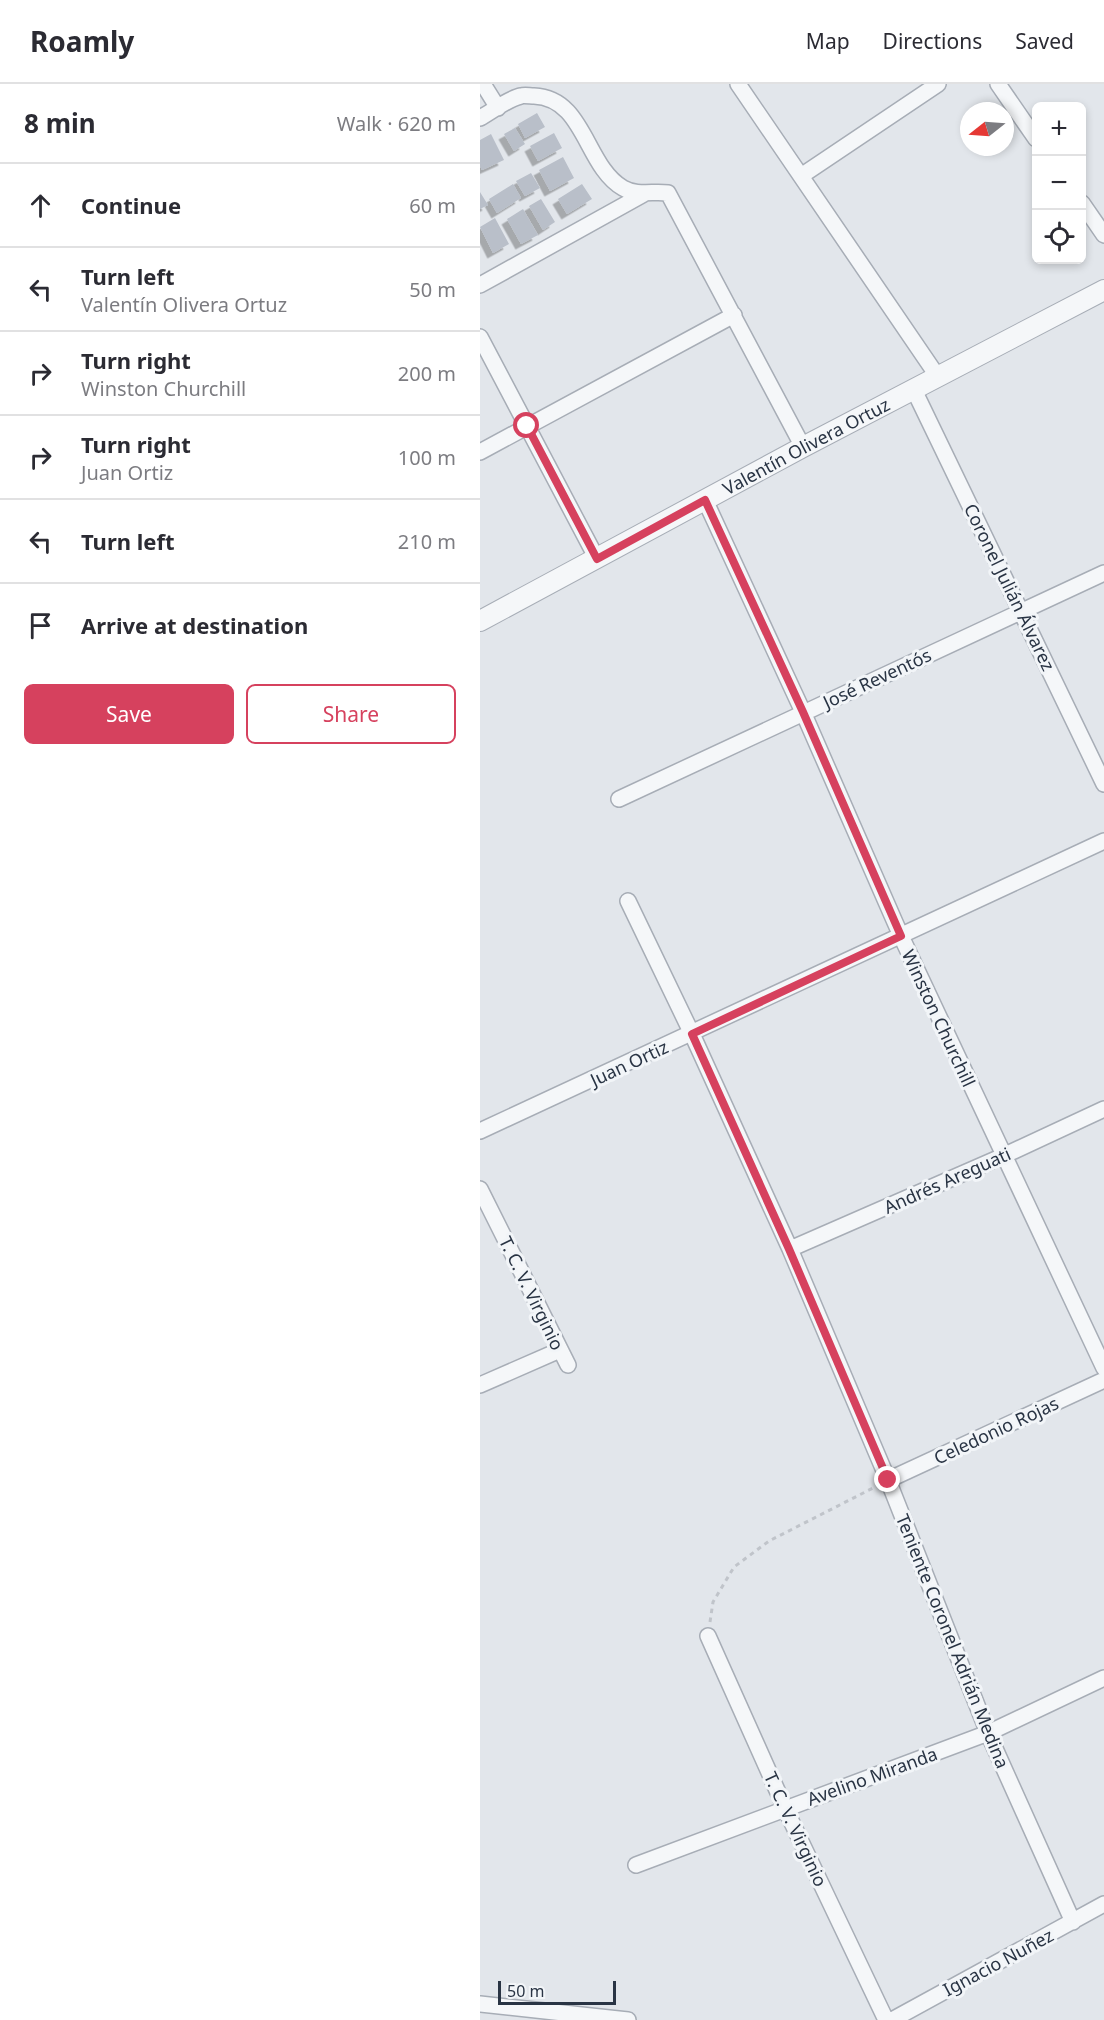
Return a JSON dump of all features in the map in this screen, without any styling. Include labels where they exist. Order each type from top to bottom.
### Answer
[{"type":"street","points":[[483,84],[498,108]]},
{"type":"street","points":[[738,84],[938,377]]},
{"type":"street","points":[[801,176],[938,84]]},
{"type":"street","points":[[998,84],[1032,133]]},
{"type":"street","points":[[480,117],[520,96],[538,96],[554,100],[570,114],[608,176],[624,189],[644,194],[668,193],[803,447]]},
{"type":"street","points":[[480,285],[644,194]]},
{"type":"street","points":[[1086,209],[1104,235]]},
{"type":"street","name":"Valentín Olivera Ortuz","points":[[480,621],[803,447],[1104,290]]},
{"type":"street","points":[[480,452],[734,315]]},
{"type":"street","points":[[480,337],[597,559]]},
{"type":"street","name":"Coronel Julián Álvarez","points":[[914,390],[1104,784]]},
{"type":"street","name":"Winston Churchill","points":[[705,500],[803,712],[901,936],[1104,1368]]},
{"type":"street","name":"José Reventós","points":[[619,799],[1104,573]]},
{"type":"street","name":"Juan Ortiz","points":[[480,1131],[1104,842]]},
{"type":"street","name":"Teniente Coronel Adrián Medina","points":[[628,901],[692,1034],[789,1249],[888,1480],[988,1733],[1073,1922]]},
{"type":"street","name":"Andrés Areguati","points":[[789,1249],[1003,1156],[1104,1109]]},
{"type":"street","name":"T. C. V. Virginio","points":[[480,1189],[567,1365]]},
{"type":"street","points":[[480,1385],[560,1350]]},
{"type":"street","name":"Celedonio Rojas","points":[[888,1480],[1104,1380]]},
{"type":"street","name":"T. C. V. Virginio","points":[[708,1636],[785,1808],[886,2020]]},
{"type":"street","name":"Avelino Miranda","points":[[636,1865],[988,1733],[1104,1678]]},
{"type":"street","name":"Ignacio Nuñez","points":[[892,2020],[1104,1904]]},
{"type":"street","points":[[480,2004],[628,2020]]},
{"type":"path","points":[[708,1636],[713,1602],[734,1567],[770,1540],[888,1480]]},
{"type":"building","points":[[537,113],[545,127],[525,138],[518,124]]},
{"type":"building","points":[[515,128],[525,144],[514,151],[504,134]]},
{"type":"building","points":[[554,133],[562,148],[538,161],[530,146]]},
{"type":"building","points":[[491,134],[504,160],[482,170],[480,140]]},
{"type":"building","points":[[563,157],[574,178],[550,191],[539,170]]},
{"type":"building","points":[[531,173],[540,188],[525,196],[516,181]]},
{"type":"building","points":[[513,184],[521,198],[497,213],[489,199]]},
{"type":"building","points":[[582,184],[592,199],[567,214],[558,199]]},
{"type":"building","points":[[480,192],[488,205],[480,209]]},
{"type":"building","points":[[541,199],[555,222],[543,230],[529,206]]},
{"type":"building","points":[[523,209],[538,235],[521,244],[507,219]]},
{"type":"building","points":[[495,218],[509,244],[493,253],[480,227]]},
{"type":"route","points":[[527,426],[597,559],[705,500],[803,712],[901,936],[692,1034],[789,1249],[888,1480]]}]
